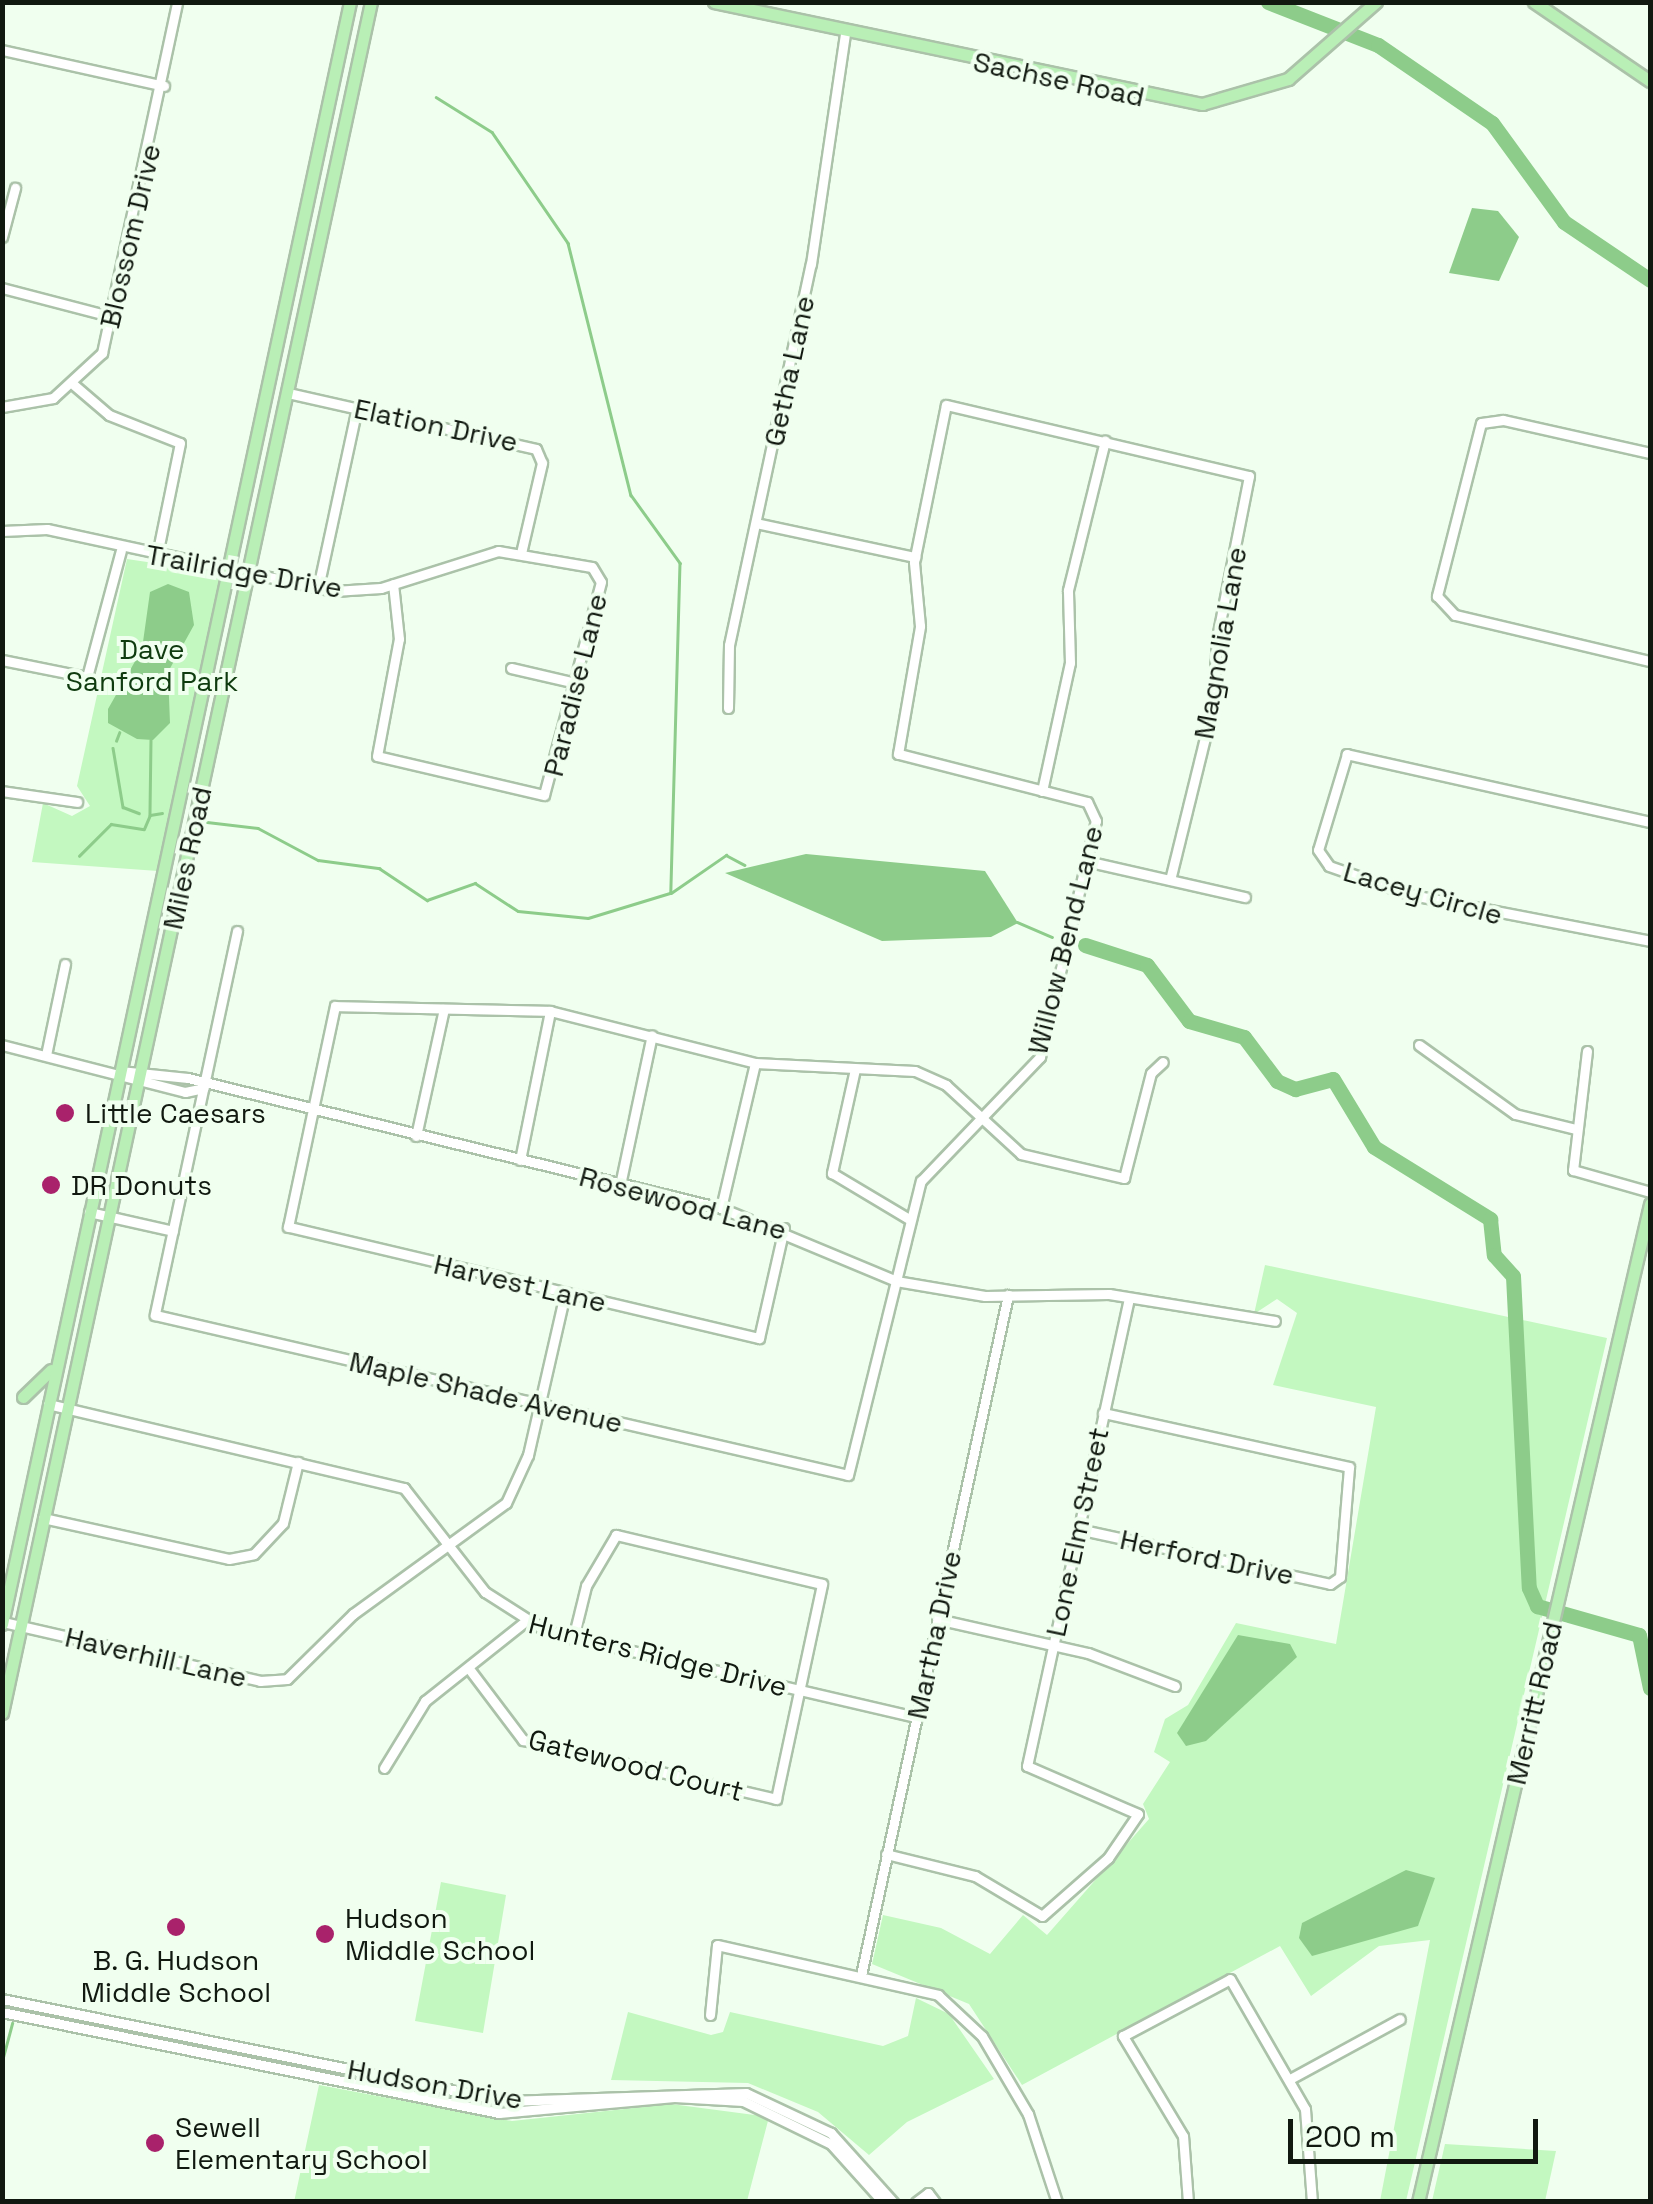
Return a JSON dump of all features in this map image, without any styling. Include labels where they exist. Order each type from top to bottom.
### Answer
[{"type":"main road","name":"Miles Road","points":[[3,1623],[350,2]]},
{"type":"main road","name":"Miles Road","points":[[2,1713],[371,2]]},
{"type":"main road","name":"Sachse Road","points":[[714,2],[845,33],[1202,104],[1268,89],[1328,47],[1371,6]]},
{"type":"main road","points":[[1534,2],[1650,80]]},
{"type":"main road","points":[[294,258],[315,263]]},
{"type":"main road","points":[[182,779],[204,784]]},
{"type":"main road","name":"Merritt Road","points":[[1418,2202],[1650,1204]]},
{"type":"main road","points":[[24,1397],[45,1382],[59,1352]]},
{"type":"street","name":"Blossom Drive","points":[[2,406],[33,405],[74,386],[102,353],[114,317],[164,86],[177,2]]},
{"type":"street","name":"Getha Lane","points":[[728,708],[729,645],[811,264],[845,33]]},
{"type":"street","points":[[2,50],[164,86]]},
{"type":"street","points":[[2,236],[16,188]]},
{"type":"street","points":[[2,288],[114,317]]},
{"type":"street","points":[[74,386],[109,415],[180,443],[157,555]]},
{"type":"street","name":"Elation Drive","points":[[288,393],[536,448],[542,463],[522,553]]},
{"type":"street","name":"Magnolia Lane","points":[[946,406],[1105,440],[1251,479],[1216,637],[1213,705],[1170,880]]},
{"type":"street","name":"Willow Bend Lane","points":[[896,1281],[908,1219],[921,1181],[1040,1057],[1096,811],[1042,791],[898,754],[920,626],[915,556],[946,406]]},
{"type":"street","points":[[318,588],[357,408]]},
{"type":"street","points":[[1650,454],[1503,420],[1481,423],[1437,596],[1455,616],[1650,661]]},
{"type":"street","points":[[1042,791],[1070,663],[1068,590],[1105,440]]},
{"type":"street","points":[[756,523],[915,556]]},
{"type":"street","name":"Trailridge Drive","points":[[2,532],[47,530],[121,550],[318,588],[394,584],[457,558],[522,553],[599,573]]},
{"type":"street","points":[[2,660],[78,676],[94,670],[121,550]]},
{"type":"street","name":"Paradise Lane","points":[[394,584],[399,639],[378,756],[544,795],[576,683],[599,573]]},
{"type":"street","points":[[511,668],[576,683]]},
{"type":"street","name":"Lacey Circle","points":[[1650,822],[1346,754],[1318,850],[1329,866],[1412,895],[1650,942]]},
{"type":"street","points":[[2,792],[77,802]]},
{"type":"street","points":[[1086,861],[1245,897]]},
{"type":"street","name":"Maple Shade Avenue","points":[[237,931],[155,1315],[848,1475],[896,1281]]},
{"type":"street","points":[[46,1055],[64,964]]},
{"type":"street","points":[[312,1110],[335,1006],[550,1011],[754,1063],[915,1071],[946,1085],[1021,1154],[1124,1178],[1151,1073],[1163,1062]]},
{"type":"street","points":[[416,1136],[444,1009]]},
{"type":"street","points":[[520,1160],[550,1011]]},
{"type":"street","points":[[620,1185],[652,1035]]},
{"type":"street","name":"Rosewood Lane","points":[[2,1046],[312,1110],[721,1208],[784,1228],[896,1281],[948,1292],[1129,1299],[1275,1322]]},
{"type":"street","points":[[1419,1046],[1516,1114],[1576,1129]]},
{"type":"street","points":[[1587,1050],[1576,1129],[1576,1175],[1650,1192]]},
{"type":"street","points":[[721,1208],[754,1063]]},
{"type":"street","points":[[855,1069],[832,1173],[908,1219]]},
{"type":"street","name":"Harvest Lane","points":[[312,1110],[288,1227],[760,1338],[784,1228]]},
{"type":"street","points":[[90,1212],[173,1231]]},
{"type":"street","name":"Haverhill Lane","points":[[3,1623],[272,1683],[302,1670],[353,1614],[454,1548],[506,1503],[539,1404],[564,1294]]},
{"type":"street","name":"Martha Drive","points":[[861,1975],[1008,1296]]},
{"type":"street","name":"Lone Elm Street","points":[[886,1854],[975,1876],[1042,1916],[1108,1858],[1138,1814],[1028,1766],[1129,1299]]},
{"type":"street","name":"Hunters Ridge Drive","points":[[48,1404],[404,1488],[485,1592],[523,1623],[916,1718]]},
{"type":"street","name":"Herford Drive","points":[[1078,1528],[1336,1582],[1353,1472],[1103,1414]]},
{"type":"street","points":[[44,1518],[228,1559],[254,1554],[284,1522],[298,1462]]},
{"type":"street","points":[[573,1638],[586,1586],[616,1535],[822,1584],[800,1692]]},
{"type":"street","points":[[938,1619],[1053,1644],[1175,1686]]},
{"type":"street","points":[[384,1768],[426,1700],[470,1670],[523,1623]]},
{"type":"street","name":"Gatewood Court","points":[[470,1670],[523,1740],[776,1799],[800,1692]]},
{"type":"street","points":[[710,2015],[717,1944],[938,1994],[982,2036],[1045,2145],[1057,2202]]},
{"type":"street","points":[[1188,2202],[1183,2136],[1124,2036],[1230,1979],[1290,2078],[1312,2135],[1312,2202]]},
{"type":"street","name":"Hudson Drive","points":[[2,1999],[507,2100],[704,2088],[746,2093],[831,2133],[893,2202]]},
{"type":"street","name":"Hudson Drive","points":[[2,2012],[499,2113],[674,2097],[742,2101],[831,2144],[883,2202]]},
{"type":"street","points":[[1290,2078],[1400,2018]]},
{"type":"street","points":[[916,2202],[928,2193],[935,2202]]},
{"type":"green space","name":"Dave Sanford Park","points":[[127,559],[221,573],[158,871],[32,862],[43,803],[72,816],[90,806],[77,786]]},
{"type":"green space","points":[[1265,1265],[1607,1338],[1406,2201],[1380,2201],[1430,1940],[1379,1946],[1311,1996],[1280,1946],[1022,2085],[969,2004],[872,1964],[883,1915],[941,1928],[990,1954],[1023,1915],[1047,1935],[1149,1819],[1143,1804],[1170,1762],[1154,1752],[1165,1719],[1188,1705],[1236,1623],[1336,1644],[1376,1407],[1273,1385],[1297,1313],[1277,1299],[1254,1314]]},
{"type":"green space","points":[[441,1882],[506,1895],[483,2033],[415,2021]]},
{"type":"green space","points":[[916,1998],[949,2014],[994,2079],[907,2122],[869,2155],[818,2112],[748,2083],[611,2080],[628,2012],[711,2035],[723,2032],[730,2012],[883,2046],[908,2036]]},
{"type":"green space","points":[[319,2085],[512,2121],[671,2104],[769,2117],[747,2201],[294,2202]]},
{"type":"green space","points":[[1445,2144],[1556,2151],[1545,2201],[1432,2201]]},
{"type":"shaded area","points":[[1472,208],[1498,211],[1519,237],[1499,281],[1449,273]]},
{"type":"shaded area","points":[[168,584],[189,592],[194,625],[168,672],[170,723],[153,740],[137,739],[108,723],[108,709],[142,649],[150,592]]},
{"type":"shaded area","points":[[806,854],[985,871],[1018,923],[991,937],[882,941],[725,873]]},
{"type":"shaded area","points":[[1238,1635],[1290,1644],[1297,1657],[1206,1741],[1186,1746],[1177,1733]]},
{"type":"shaded area","points":[[1406,1870],[1435,1878],[1418,1926],[1312,1956],[1299,1938],[1302,1923]]},
{"type":"waterway","points":[[1268,2],[1378,45],[1492,123],[1564,222],[1650,280]]},
{"type":"waterway","points":[[436,97],[492,132],[568,243],[631,495],[680,563],[671,893],[726,855],[745,865]]},
{"type":"waterway","points":[[116,741],[119,733]]},
{"type":"waterway","points":[[151,740],[150,815],[162,813]]},
{"type":"waterway","points":[[113,748],[123,807],[139,813]]},
{"type":"waterway","points":[[79,856],[111,824],[144,829],[150,815]]},
{"type":"waterway","points":[[207,822],[258,828],[318,860],[379,868],[427,900],[475,883],[518,911],[588,918],[670,893]]},
{"type":"waterway","points":[[1017,922],[1052,937]]},
{"type":"waterway","points":[[1085,945],[1147,965],[1189,1021],[1244,1037],[1277,1081],[1295,1089],[1333,1079],[1374,1147],[1490,1219],[1494,1255],[1513,1276],[1529,1588],[1537,1606],[1639,1635],[1650,1688]]},
{"type":"waterway","points":[[2,2061],[12,2023]]},
{"type":"place","name":"Little Caesars","points":[[65,1113]]},
{"type":"place","name":"DR Donuts","points":[[51,1185]]},
{"type":"place","name":"B. G. Hudson Middle School","points":[[176,1927]]},
{"type":"place","name":"Hudson Middle School","points":[[325,1934]]},
{"type":"place","name":"Sewell Elementary School","points":[[155,2143]]}]
